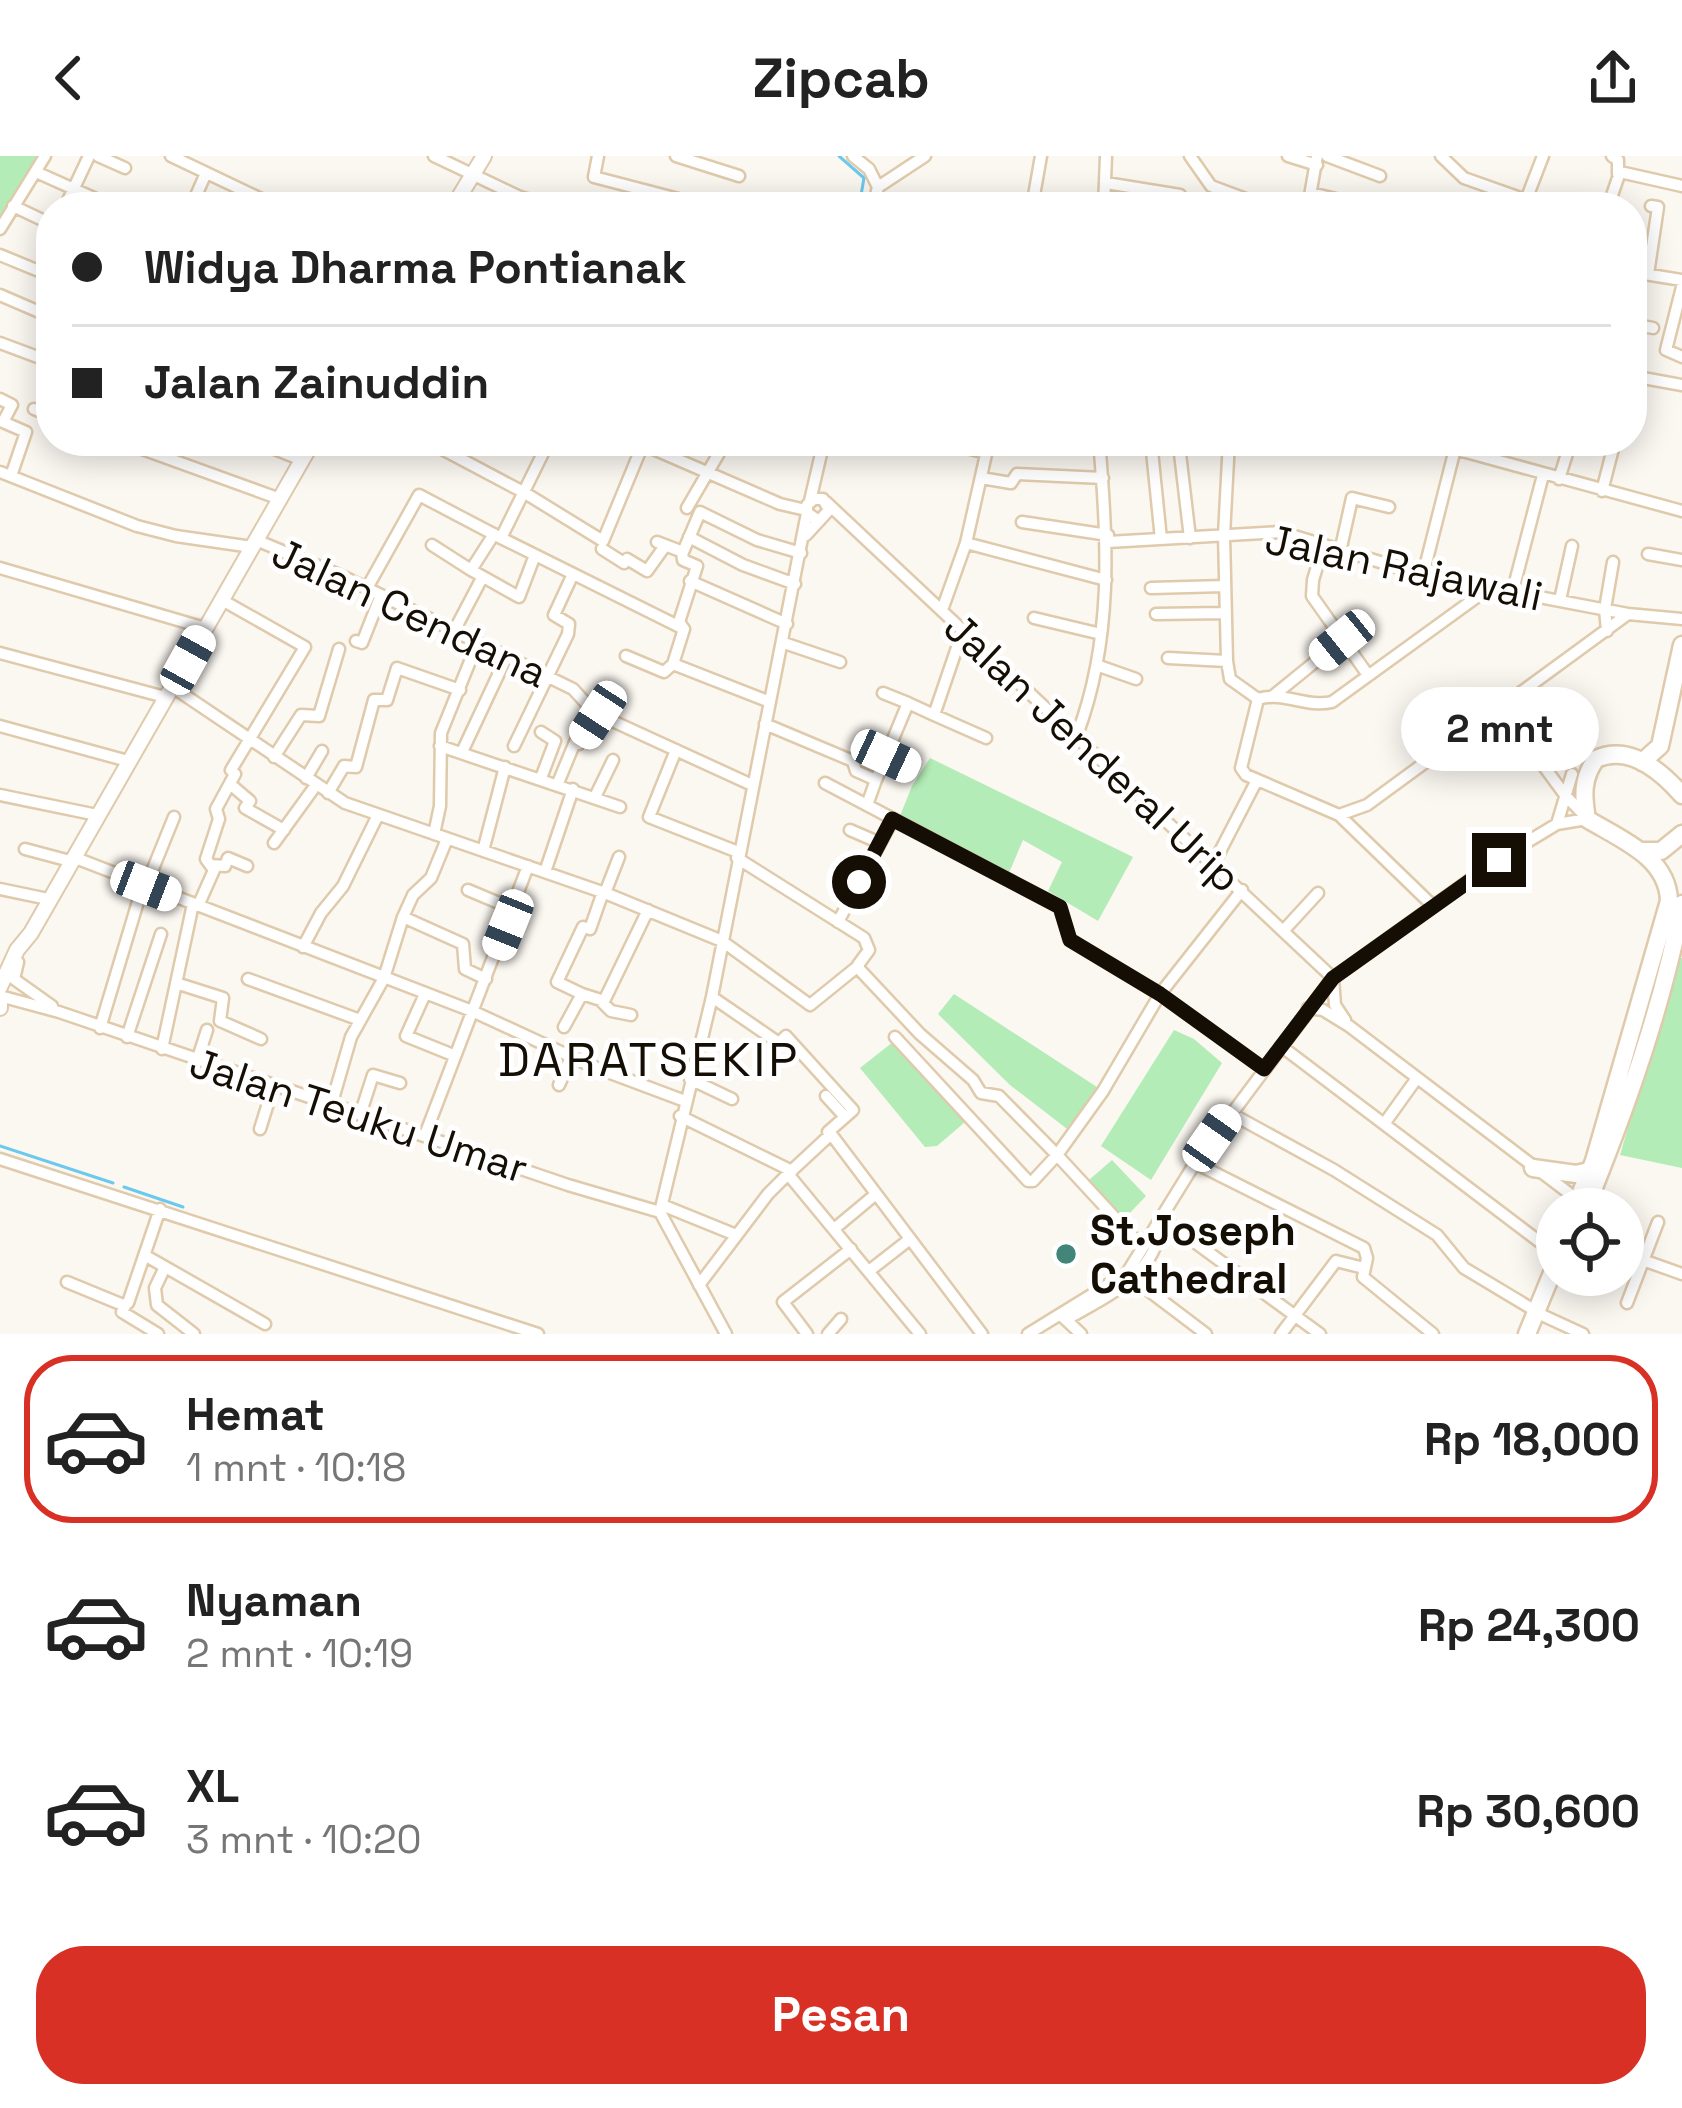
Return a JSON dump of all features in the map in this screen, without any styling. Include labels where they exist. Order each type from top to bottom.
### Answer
[{"type":"highway","points":[[1642,762],[1660,746],[1682,646]]},
{"type":"highway","points":[[1680,792],[1670,761],[1682,692]]},
{"type":"highway","points":[[1588,1188],[1670,962],[1676,899],[1658,868],[1640,851],[1587,819],[1584,785],[1596,759],[1619,753],[1642,762],[1680,792]]},
{"type":"highway","points":[[1640,851],[1661,850],[1682,834]]},
{"type":"highway","points":[[1597,1167],[1599,1144],[1668,909],[1676,899]]},
{"type":"highway","points":[[1533,1168],[1570,1174],[1597,1167]]},
{"type":"highway","points":[[1527,1334],[1539,1321]]},
{"type":"main road","points":[[462,192],[484,156]]},
{"type":"main road","points":[[0,987],[16,950],[28,940],[305,456]]},
{"type":"street","points":[[0,229],[45,156]]},
{"type":"street","points":[[74,190],[94,156],[125,168]]},
{"type":"street","points":[[171,156],[247,192]]},
{"type":"street","points":[[434,156],[516,192]]},
{"type":"street","points":[[598,156],[593,177],[652,192]]},
{"type":"street","points":[[676,156],[705,160],[739,176]]},
{"type":"street","points":[[853,156],[869,169],[877,192]]},
{"type":"street","points":[[1035,192],[1041,156]]},
{"type":"street","points":[[1105,192],[1106,156]]},
{"type":"street","points":[[1190,156],[1211,186],[1227,192]]},
{"type":"street","points":[[1288,156],[1320,159],[1380,176]]},
{"type":"street","points":[[1440,156],[1464,178],[1497,192]]},
{"type":"street","points":[[1530,192],[1543,156]]},
{"type":"street","points":[[1612,156],[1618,160],[1612,192]]},
{"type":"street","points":[[878,188],[922,157]]},
{"type":"street","points":[[1311,192],[1320,159]]},
{"type":"street","points":[[36,172],[79,192]]},
{"type":"street","points":[[197,192],[206,172]]},
{"type":"street","points":[[1618,173],[1682,186]]},
{"type":"street","points":[[1106,183],[1162,192]]},
{"type":"street","points":[[13,206],[36,217]]},
{"type":"street","points":[[1651,206],[1658,207],[1648,274],[1682,284],[1666,350],[1682,357]]},
{"type":"street","points":[[0,255],[36,271]]},
{"type":"street","points":[[0,295],[36,311]]},
{"type":"street","points":[[1647,327],[1653,328]]},
{"type":"street","points":[[0,343],[36,356]]},
{"type":"street","points":[[1647,379],[1682,385]]},
{"type":"street","points":[[0,399],[11,404],[3,422],[26,432],[5,474]]},
{"type":"street","points":[[161,456],[280,500]]},
{"type":"street","points":[[292,456],[302,460]]},
{"type":"street","points":[[455,456],[525,493],[624,563],[627,559],[647,571],[661,544],[682,552]]},
{"type":"street","points":[[471,570],[525,493],[542,456]]},
{"type":"street","points":[[600,550],[634,456]]},
{"type":"street","points":[[670,456],[780,504],[829,510],[804,538]]},
{"type":"street","points":[[684,629],[679,622],[697,566],[683,560],[682,552],[694,506],[717,456]]},
{"type":"street","points":[[726,1334],[661,1209],[712,997],[752,784],[814,505],[818,456]]},
{"type":"street","points":[[942,610],[966,543],[985,456]]},
{"type":"street","points":[[1077,735],[1099,666],[1108,538],[1101,456]]},
{"type":"street","points":[[1153,456],[1161,539]]},
{"type":"street","points":[[1181,456],[1190,538]]},
{"type":"street","points":[[1228,456],[1224,535],[1227,661],[1230,679],[1258,699]]},
{"type":"street","points":[[1423,575],[1453,456]]},
{"type":"street","points":[[1488,456],[1682,511]]},
{"type":"street","points":[[1558,479],[1566,456]]},
{"type":"street","points":[[1602,491],[1612,456]]},
{"type":"street","name":"Jalan Cendana","points":[[5,474],[137,526],[176,536],[254,543],[367,588],[572,689],[598,715],[752,784]]},
{"type":"street","points":[[981,478],[1011,483],[1017,474],[1103,478]]},
{"type":"street","points":[[1513,590],[1543,475]]},
{"type":"street","points":[[367,588],[419,495],[684,629]]},
{"type":"street","points":[[1340,552],[1352,498],[1389,507]]},
{"type":"street","points":[[814,505],[823,519],[854,525]]},
{"type":"street","name":"Jalan Jenderal Urip","points":[[814,505],[854,525],[1333,978]]},
{"type":"street","points":[[694,506],[758,540],[801,553]]},
{"type":"street","name":"Jalan Rajawali","points":[[1022,522],[1108,538],[1281,532],[1423,575],[1513,590],[1562,590],[1629,616],[1682,622]]},
{"type":"street","points":[[689,537],[743,565],[795,584]]},
{"type":"street","points":[[966,543],[1106,580]]},
{"type":"street","points":[[432,545],[520,596],[535,555]]},
{"type":"street","points":[[1562,590],[1572,546]]},
{"type":"street","points":[[1323,547],[1312,593],[1369,676]]},
{"type":"street","points":[[1648,554],[1682,560]]},
{"type":"street","points":[[1610,628],[1605,609],[1613,562]]},
{"type":"street","points":[[0,568],[205,628]]},
{"type":"street","points":[[514,746],[568,634],[569,624],[554,615],[573,574]]},
{"type":"street","points":[[453,633],[482,578]]},
{"type":"street","points":[[690,581],[787,624]]},
{"type":"street","points":[[1151,588],[1224,586]]},
{"type":"street","points":[[1273,695],[1324,705],[1492,586]]},
{"type":"street","points":[[375,649],[359,642],[381,595]]},
{"type":"street","points":[[162,1049],[195,905],[214,870],[206,859],[219,819],[216,808],[235,774],[231,770],[305,646],[222,600]]},
{"type":"street","points":[[1156,614],[1224,613]]},
{"type":"street","points":[[1339,815],[1367,806],[1629,616]]},
{"type":"street","points":[[1034,618],[1101,634]]},
{"type":"street","points":[[626,656],[664,672],[673,664],[684,629]]},
{"type":"street","points":[[934,715],[963,630]]},
{"type":"street","points":[[1258,699],[1273,695],[1342,640]]},
{"type":"street","points":[[434,834],[440,807],[440,746],[477,644]]},
{"type":"street","points":[[784,644],[840,662]]},
{"type":"street","points":[[274,757],[301,715],[317,717],[320,713],[339,649]]},
{"type":"street","points":[[0,652],[168,692],[328,793],[378,815],[604,892],[722,941],[810,1005],[857,967],[869,944],[738,855],[650,817],[676,750]]},
{"type":"street","points":[[462,752],[506,658]]},
{"type":"street","points":[[1168,658],[1227,661]]},
{"type":"street","points":[[673,664],[770,702]]},
{"type":"street","points":[[1099,666],[1136,679]]},
{"type":"street","points":[[328,793],[344,766],[356,767],[374,700],[388,699],[397,668],[460,690]]},
{"type":"street","points":[[883,693],[986,738]]},
{"type":"street","points":[[1258,699],[1241,764],[1246,775],[1339,815],[1432,905]]},
{"type":"street","points":[[867,806],[908,703]]},
{"type":"street","points":[[1502,708],[1564,795],[1587,819]]},
{"type":"street","points":[[558,783],[575,742],[579,744],[598,715]]},
{"type":"street","points":[[765,724],[852,760],[856,771],[876,780]]},
{"type":"street","points":[[0,726],[128,760]]},
{"type":"street","points":[[541,778],[555,741],[546,732]]},
{"type":"street","points":[[440,746],[620,807]]},
{"type":"street","points":[[274,843],[311,782],[322,751]]},
{"type":"street","points":[[886,756],[911,768]]},
{"type":"street","points":[[1549,774],[1572,774],[1596,759]]},
{"type":"street","points":[[596,797],[613,760]]},
{"type":"street","points":[[483,851],[505,767]]},
{"type":"street","points":[[1557,824],[1572,774]]},
{"type":"street","points":[[1214,862],[1257,779]]},
{"type":"street","points":[[825,783],[1060,907],[1070,940],[1160,994],[1264,1069]]},
{"type":"street","points":[[230,784],[250,801],[244,808],[284,830]]},
{"type":"street","points":[[545,872],[574,789]]},
{"type":"street","points":[[0,795],[97,815]]},
{"type":"street","points":[[1366,838],[1367,806]]},
{"type":"street","points":[[303,947],[343,886],[378,815]]},
{"type":"street","points":[[100,1028],[144,885],[174,817]]},
{"type":"street","points":[[838,922],[892,819]]},
{"type":"street","points":[[1131,1276],[1142,1247],[1195,1163],[1333,978],[1432,905],[1557,824],[1587,819]]},
{"type":"street","points":[[850,830],[880,843]]},
{"type":"street","points":[[331,1106],[344,1056],[384,978],[403,917],[413,895],[431,878],[447,838]]},
{"type":"street","points":[[25,849],[71,859],[144,885],[472,1011],[571,1057],[685,1101]]},
{"type":"street","points":[[620,857],[590,929],[583,927],[557,982],[602,1001],[610,1011],[631,1015]]},
{"type":"street","points":[[211,865],[225,866],[228,859],[248,866]]},
{"type":"street","points":[[425,1135],[528,866]]},
{"type":"street","points":[[0,889],[49,899]]},
{"type":"street","points":[[468,890],[513,909]]},
{"type":"street","points":[[895,1037],[1033,1181],[1102,1091],[1160,994],[1242,890]]},
{"type":"street","points":[[1283,931],[1318,893]]},
{"type":"street","points":[[602,1001],[648,910]]},
{"type":"street","points":[[403,917],[462,944],[465,969],[486,979]]},
{"type":"street","points":[[127,1037],[160,934]]},
{"type":"street","name":"Jalan Teuku Umar","points":[[28,940],[14,979],[59,1012]]},
{"type":"street","points":[[857,967],[981,1093],[999,1096],[1142,1247]]},
{"type":"street","points":[[1333,978],[1335,1005],[1349,1026]]},
{"type":"street","points":[[248,979],[360,1020]]},
{"type":"street","points":[[179,984],[224,998],[220,1021],[261,1039]]},
{"type":"street","points":[[425,994],[406,1036],[453,1055]]},
{"type":"street","points":[[563,1027],[582,994]]},
{"type":"street","points":[[699,1285],[790,1173],[853,1110],[786,1036],[779,1043],[712,997]]},
{"type":"street","name":"Jalan Teuku Umar","points":[[0,1002],[59,1012],[245,1077],[272,1092],[359,1114],[568,1185],[736,1235]]},
{"type":"street","points":[[1308,1008],[1323,1010],[1349,1026],[1558,1188]]},
{"type":"street","points":[[197,1061],[207,1030]]},
{"type":"street","points":[[1281,1046],[1536,1242]]},
{"type":"street","points":[[559,1085],[571,1057]]},
{"type":"street","points":[[359,1114],[373,1075],[400,1083]]},
{"type":"street","points":[[1384,1124],[1417,1078]]},
{"type":"street","points":[[690,1079],[732,1099]]},
{"type":"street","points":[[260,1129],[272,1092]]},
{"type":"street","points":[[826,1096],[844,1117]]},
{"type":"street","points":[[1230,1113],[1430,1230],[1464,1268],[1539,1321],[1583,1334]]},
{"type":"street","points":[[680,1116],[790,1173],[920,1334]]},
{"type":"street","points":[[829,1133],[982,1334]]},
{"type":"street","points":[[0,1160],[160,1209],[499,1328],[538,1334]]},
{"type":"street","points":[[1195,1163],[1364,1248],[1363,1277],[1433,1334]]},
{"type":"street","points":[[835,1229],[877,1194]]},
{"type":"street","points":[[158,1334],[122,1312],[160,1209]]},
{"type":"street","points":[[1028,1334],[1131,1276],[1159,1236],[1162,1222]]},
{"type":"street","points":[[1162,1222],[1320,1334]]},
{"type":"street","points":[[1658,1222],[1644,1260],[1682,1274]]},
{"type":"street","points":[[868,1271],[910,1239]]},
{"type":"street","points":[[807,1334],[783,1302],[850,1249]]},
{"type":"street","points":[[146,1256],[265,1324]]},
{"type":"street","points":[[1281,1334],[1336,1261],[1364,1268]]},
{"type":"street","points":[[165,1267],[154,1298],[194,1334]]},
{"type":"street","points":[[1131,1276],[1206,1334]]},
{"type":"street","points":[[68,1282],[125,1304]]},
{"type":"street","points":[[1627,1303],[1630,1296]]},
{"type":"street","points":[[1042,1334],[1064,1317]]},
{"type":"street","points":[[1064,1317],[1082,1334]]},
{"type":"street","points":[[828,1334],[841,1318]]},
{"type":"green space","points":[[0,156],[37,156],[0,219]]},
{"type":"green space","points":[[930,758],[1133,857],[1098,921],[1048,891],[1062,862],[1023,840],[1008,875],[900,816]]},
{"type":"green space","points":[[1682,958],[1682,1168],[1620,1155],[1677,959]]},
{"type":"green space","points":[[954,994],[1100,1089],[1071,1132],[1010,1085],[938,1014]]},
{"type":"green space","points":[[1174,1030],[1194,1039],[1222,1063],[1151,1180],[1101,1146]]},
{"type":"green space","points":[[893,1042],[965,1122],[937,1146],[925,1147],[860,1068]]},
{"type":"green space","points":[[1112,1160],[1146,1196],[1125,1218],[1089,1180]]},
{"type":"waterway","points":[[839,156],[864,178],[862,192]]},
{"type":"waterway","points":[[0,1146],[113,1183]]},
{"type":"waterway","points":[[124,1187],[183,1207]]},
{"type":"place","name":"St.Joseph Cathedral","points":[[1066,1254]]},
{"type":"district","name":"DARATSEKIP","points":[[649,1059]]},
{"type":"route","points":[[859,882],[892,819],[1060,907],[1070,940],[1160,994],[1264,1069],[1333,978],[1499,860]]}]
